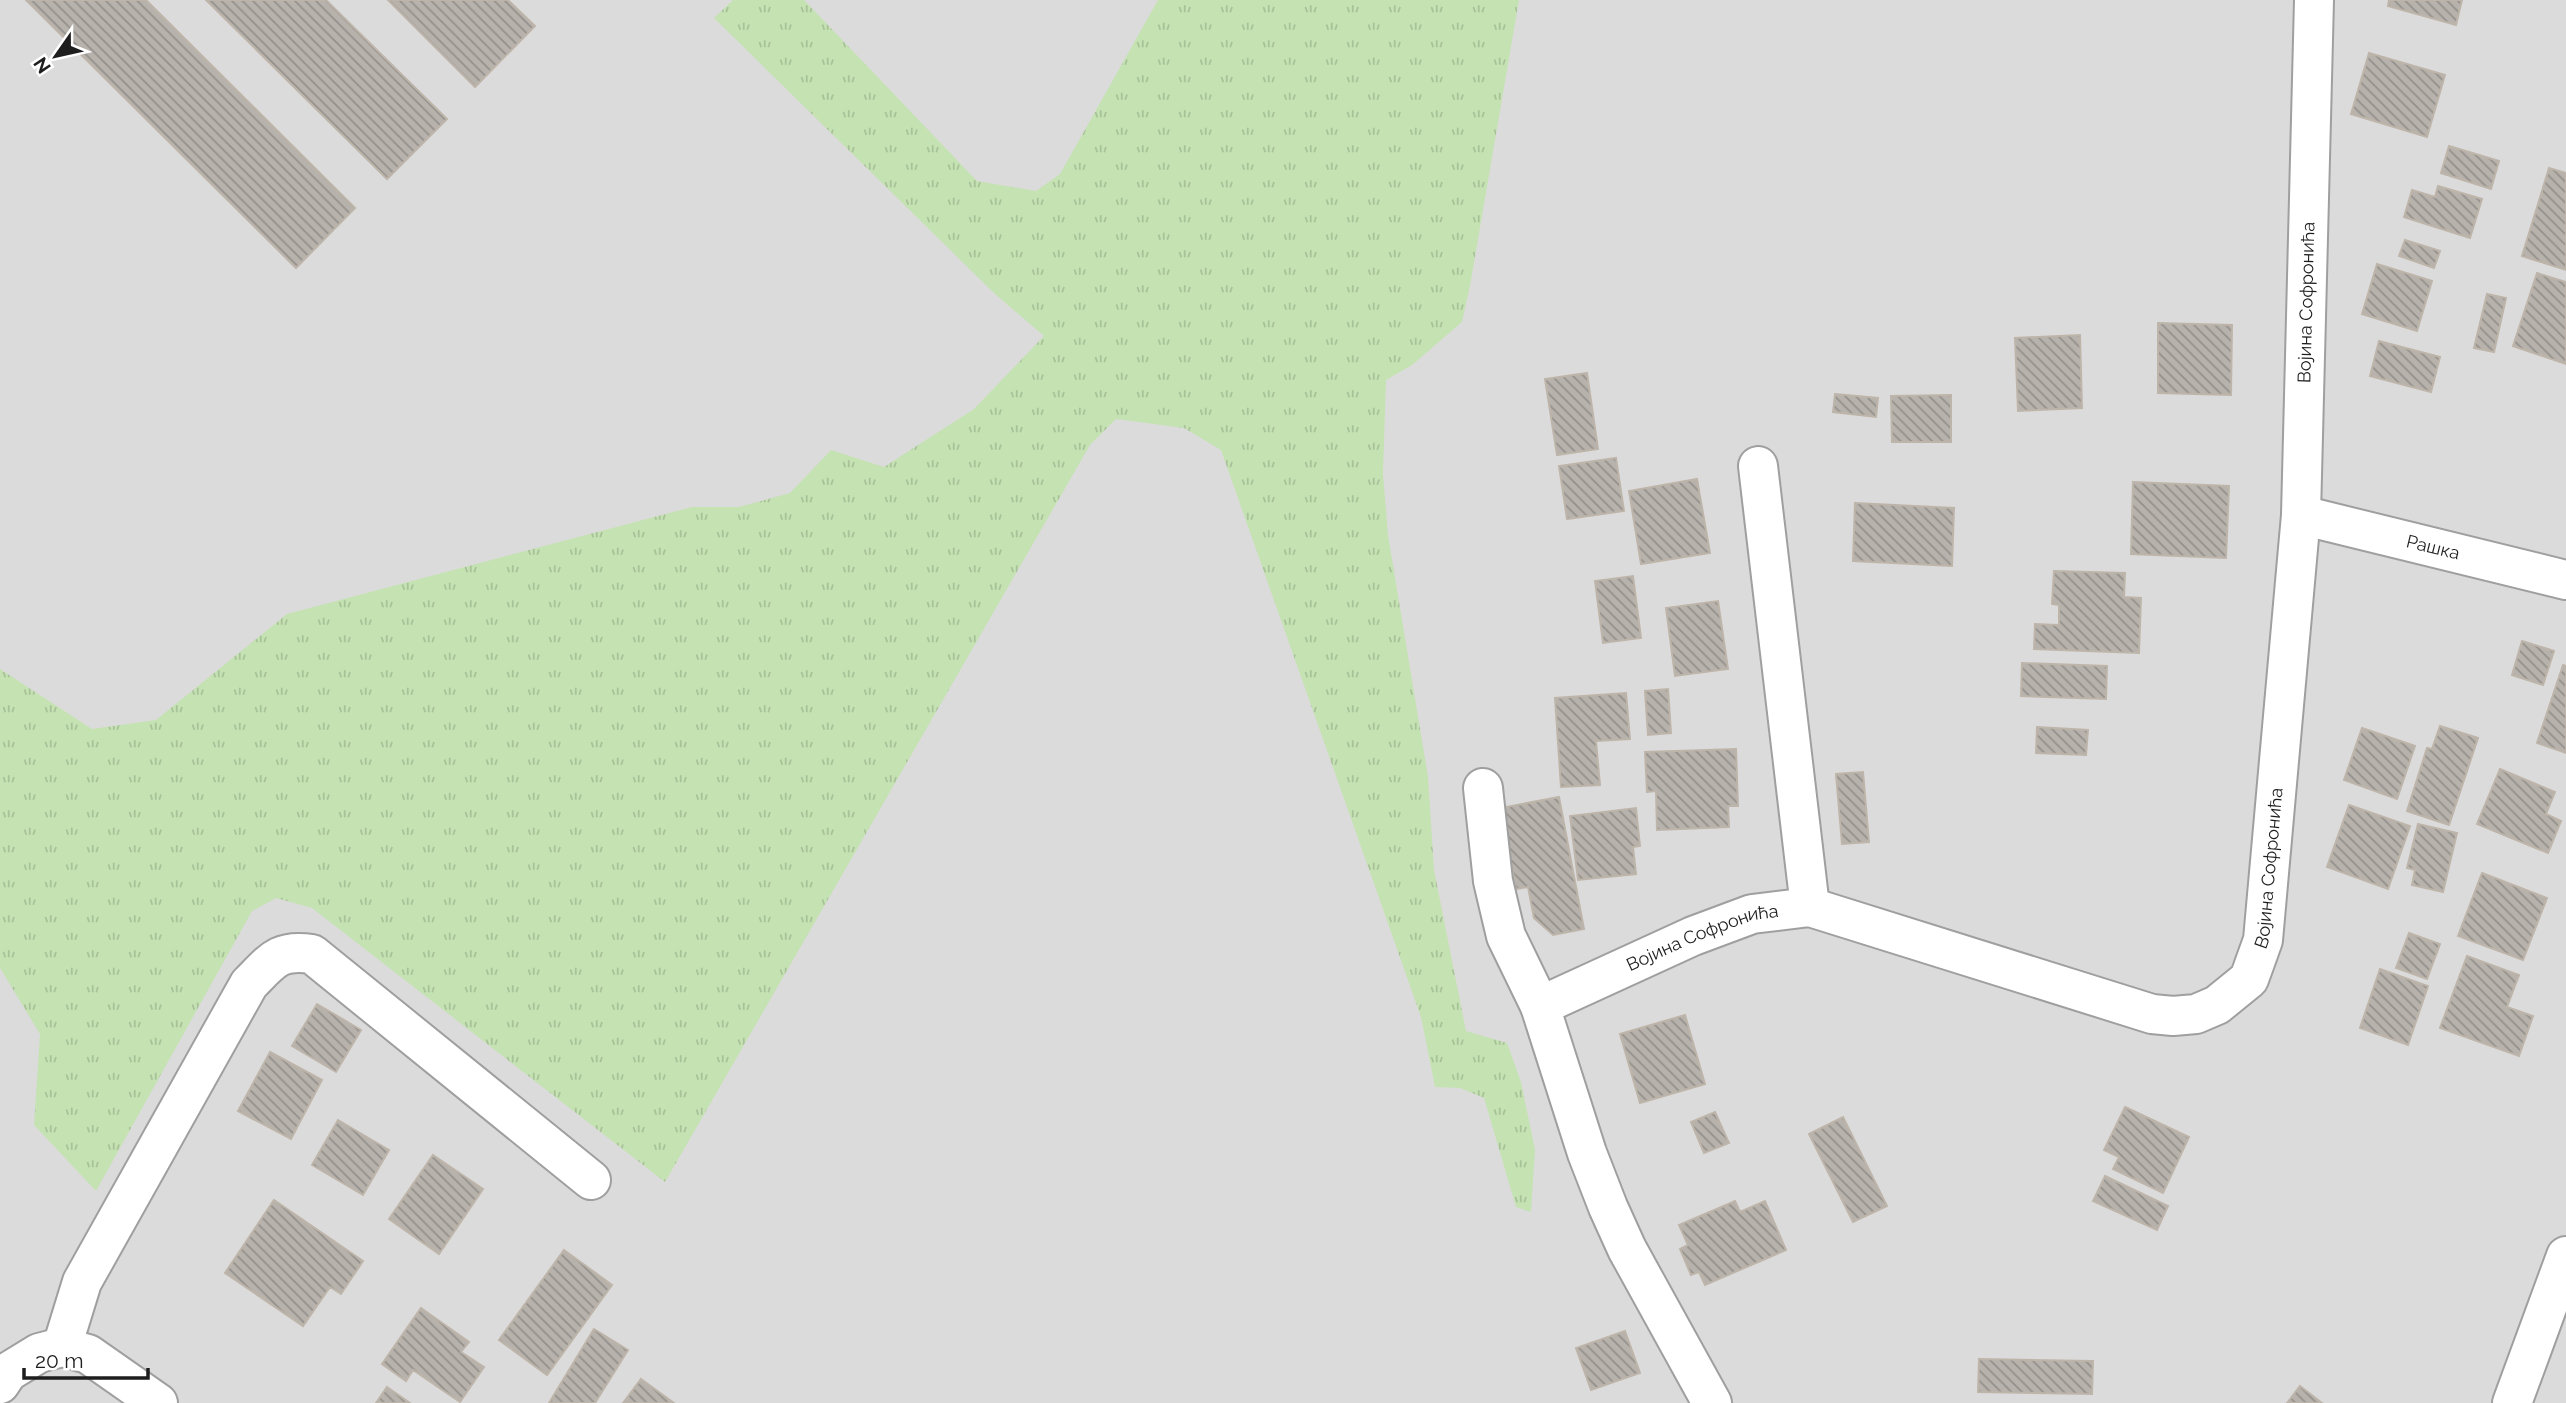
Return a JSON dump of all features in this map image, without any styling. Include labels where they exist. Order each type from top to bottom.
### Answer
[{"type":"street","name":"Војина Софронића","points":[[1539,1006],[1704,932],[1752,914],[1810,907],[2128,1008],[2173,1016],[2196,1014],[2217,1005],[2249,979],[2263,940],[2301,515],[2314,0]]},
{"type":"street","points":[[1758,466],[1810,907]]},
{"type":"street","name":"Рашка","points":[[2301,515],[2566,580]]},
{"type":"street","points":[[1483,788],[1493,881],[1506,936],[1539,1006],[1587,1153],[1608,1207],[1712,1403]]},
{"type":"street","points":[[62,1347],[82,1282],[249,984],[275,958],[292,951],[312,954],[591,1180]]},
{"type":"street","points":[[2512,1403],[2566,1256]]},
{"type":"street","points":[[0,1384],[8,1372],[39,1353],[62,1347],[88,1354],[158,1403]]},
{"type":"shaded area","points":[[0,0],[2566,0],[2566,1403],[0,1403]]},
{"type":"green space","points":[[733,0],[804,0],[977,181],[1036,191],[1060,174],[1158,0],[1519,0],[1462,322],[1412,365],[1386,380],[1383,474],[1388,535],[1428,777],[1434,870],[1466,1031],[1507,1043],[1521,1082],[1535,1150],[1531,1212],[1516,1207],[1484,1098],[1460,1088],[1435,1087],[1421,1017],[1221,450],[1184,428],[1116,419],[1090,445],[665,1182],[312,908],[276,898],[252,911],[96,1191],[34,1125],[40,1034],[0,968],[0,669],[92,729],[156,720],[287,614],[692,507],[739,507],[790,493],[831,450],[884,467],[974,409],[1044,336],[995,294],[714,18]]},
{"type":"building","points":[[26,0],[146,0],[355,208],[296,268]]},
{"type":"building","points":[[206,0],[326,0],[447,119],[387,179]]},
{"type":"building","points":[[388,0],[508,0],[535,26],[475,87]]},
{"type":"building","points":[[2389,0],[2462,0],[2456,25],[2388,6]]},
{"type":"building","points":[[2369,53],[2445,75],[2427,137],[2351,114]]},
{"type":"building","points":[[2449,146],[2499,161],[2491,189],[2441,173]]},
{"type":"building","points":[[2549,168],[2566,173],[2566,270],[2522,256]]},
{"type":"building","points":[[2438,186],[2482,199],[2470,238],[2404,217],[2412,190],[2435,197]]},
{"type":"building","points":[[2405,240],[2440,251],[2434,268],[2399,256]]},
{"type":"building","points":[[2377,264],[2432,281],[2417,331],[2362,314]]},
{"type":"building","points":[[2537,273],[2566,282],[2566,364],[2513,346]]},
{"type":"building","points":[[2487,294],[2506,298],[2494,352],[2474,348]]},
{"type":"building","points":[[2158,323],[2232,325],[2231,395],[2158,393]]},
{"type":"building","points":[[2080,335],[2082,408],[2018,411],[2015,338]]},
{"type":"building","points":[[2379,341],[2440,357],[2431,392],[2370,376]]},
{"type":"building","points":[[1587,373],[1598,449],[1557,455],[1545,379]]},
{"type":"building","points":[[1835,394],[1878,398],[1876,417],[1833,412]]},
{"type":"building","points":[[1951,395],[1951,442],[1892,442],[1891,396]]},
{"type":"building","points":[[1616,458],[1624,511],[1567,519],[1559,466]]},
{"type":"building","points":[[1697,479],[1710,553],[1641,564],[1629,491]]},
{"type":"building","points":[[2133,482],[2229,486],[2226,558],[2131,554]]},
{"type":"building","points":[[1855,503],[1954,508],[1952,566],[1853,561]]},
{"type":"building","points":[[2054,571],[2125,573],[2124,597],[2141,598],[2139,653],[2034,649],[2035,624],[2059,625],[2059,605],[2052,604]]},
{"type":"building","points":[[1633,576],[1641,638],[1603,643],[1595,581]]},
{"type":"building","points":[[1718,601],[1728,669],[1675,676],[1666,608]]},
{"type":"building","points":[[2522,641],[2554,651],[2543,685],[2512,675]]},
{"type":"building","points":[[2022,663],[2107,666],[2106,699],[2021,696]]},
{"type":"building","points":[[2563,665],[2566,666],[2566,753],[2537,743]]},
{"type":"building","points":[[1668,689],[1671,733],[1648,735],[1645,691]]},
{"type":"building","points":[[1626,693],[1630,739],[1596,741],[1600,785],[1561,787],[1555,698]]},
{"type":"building","points":[[2440,726],[2478,738],[2449,825],[2407,811],[2427,748],[2432,749]]},
{"type":"building","points":[[2037,727],[2088,730],[2086,755],[2036,753]]},
{"type":"building","points":[[2362,728],[2415,746],[2397,799],[2344,780]]},
{"type":"building","points":[[1736,749],[1738,806],[1728,806],[1729,827],[1657,830],[1656,791],[1647,792],[1645,752]]},
{"type":"building","points":[[2500,769],[2555,792],[2546,814],[2561,821],[2548,853],[2477,824]]},
{"type":"building","points":[[1863,772],[1869,842],[1842,844],[1836,774]]},
{"type":"building","points":[[1559,797],[1584,929],[1553,935],[1534,918],[1528,887],[1516,889],[1501,808]]},
{"type":"building","points":[[2349,805],[2410,826],[2388,889],[2327,867]]},
{"type":"building","points":[[1636,808],[1640,846],[1633,847],[1636,874],[1578,880],[1570,816]]},
{"type":"building","points":[[2418,824],[2457,833],[2443,892],[2412,885],[2415,870],[2407,868]]},
{"type":"building","points":[[2482,873],[2547,898],[2523,960],[2458,936]]},
{"type":"building","points":[[2409,933],[2440,944],[2427,979],[2396,968]]},
{"type":"building","points":[[2467,956],[2519,975],[2507,1007],[2533,1016],[2519,1056],[2440,1028]]},
{"type":"building","points":[[2380,969],[2428,986],[2408,1045],[2360,1028]]},
{"type":"building","points":[[317,1004],[361,1030],[336,1072],[292,1046]]},
{"type":"building","points":[[1685,1015],[1705,1084],[1640,1103],[1620,1034]]},
{"type":"building","points":[[270,1052],[322,1080],[291,1139],[238,1111]]},
{"type":"building","points":[[2125,1107],[2189,1137],[2163,1193],[2113,1169],[2119,1157],[2104,1150]]},
{"type":"building","points":[[1715,1112],[1729,1143],[1704,1153],[1691,1122]]},
{"type":"building","points":[[1843,1117],[1887,1206],[1853,1222],[1809,1134]]},
{"type":"building","points":[[338,1120],[389,1150],[363,1195],[312,1165]]},
{"type":"building","points":[[433,1155],[483,1189],[439,1254],[389,1219]]},
{"type":"building","points":[[2105,1176],[2168,1206],[2157,1230],[2093,1201]]},
{"type":"building","points":[[274,1200],[363,1261],[341,1294],[330,1287],[303,1326],[225,1273]]},
{"type":"building","points":[[1735,1201],[1740,1212],[1765,1201],[1786,1250],[1705,1285],[1699,1272],[1691,1275],[1680,1249],[1688,1245],[1679,1225]]},
{"type":"building","points":[[564,1250],[612,1285],[547,1375],[499,1340]]},
{"type":"building","points":[[421,1308],[469,1342],[461,1352],[484,1367],[460,1402],[413,1370],[406,1381],[382,1364]]},
{"type":"building","points":[[594,1329],[628,1350],[595,1403],[549,1403]]},
{"type":"building","points":[[1625,1331],[1640,1373],[1591,1390],[1576,1348]]},
{"type":"building","points":[[1979,1359],[2093,1361],[2092,1394],[1978,1392]]},
{"type":"building","points":[[641,1379],[674,1403],[623,1403]]},
{"type":"building","points":[[2300,1386],[2322,1403],[2287,1403]]},
{"type":"building","points":[[387,1387],[410,1403],[376,1403]]}]
